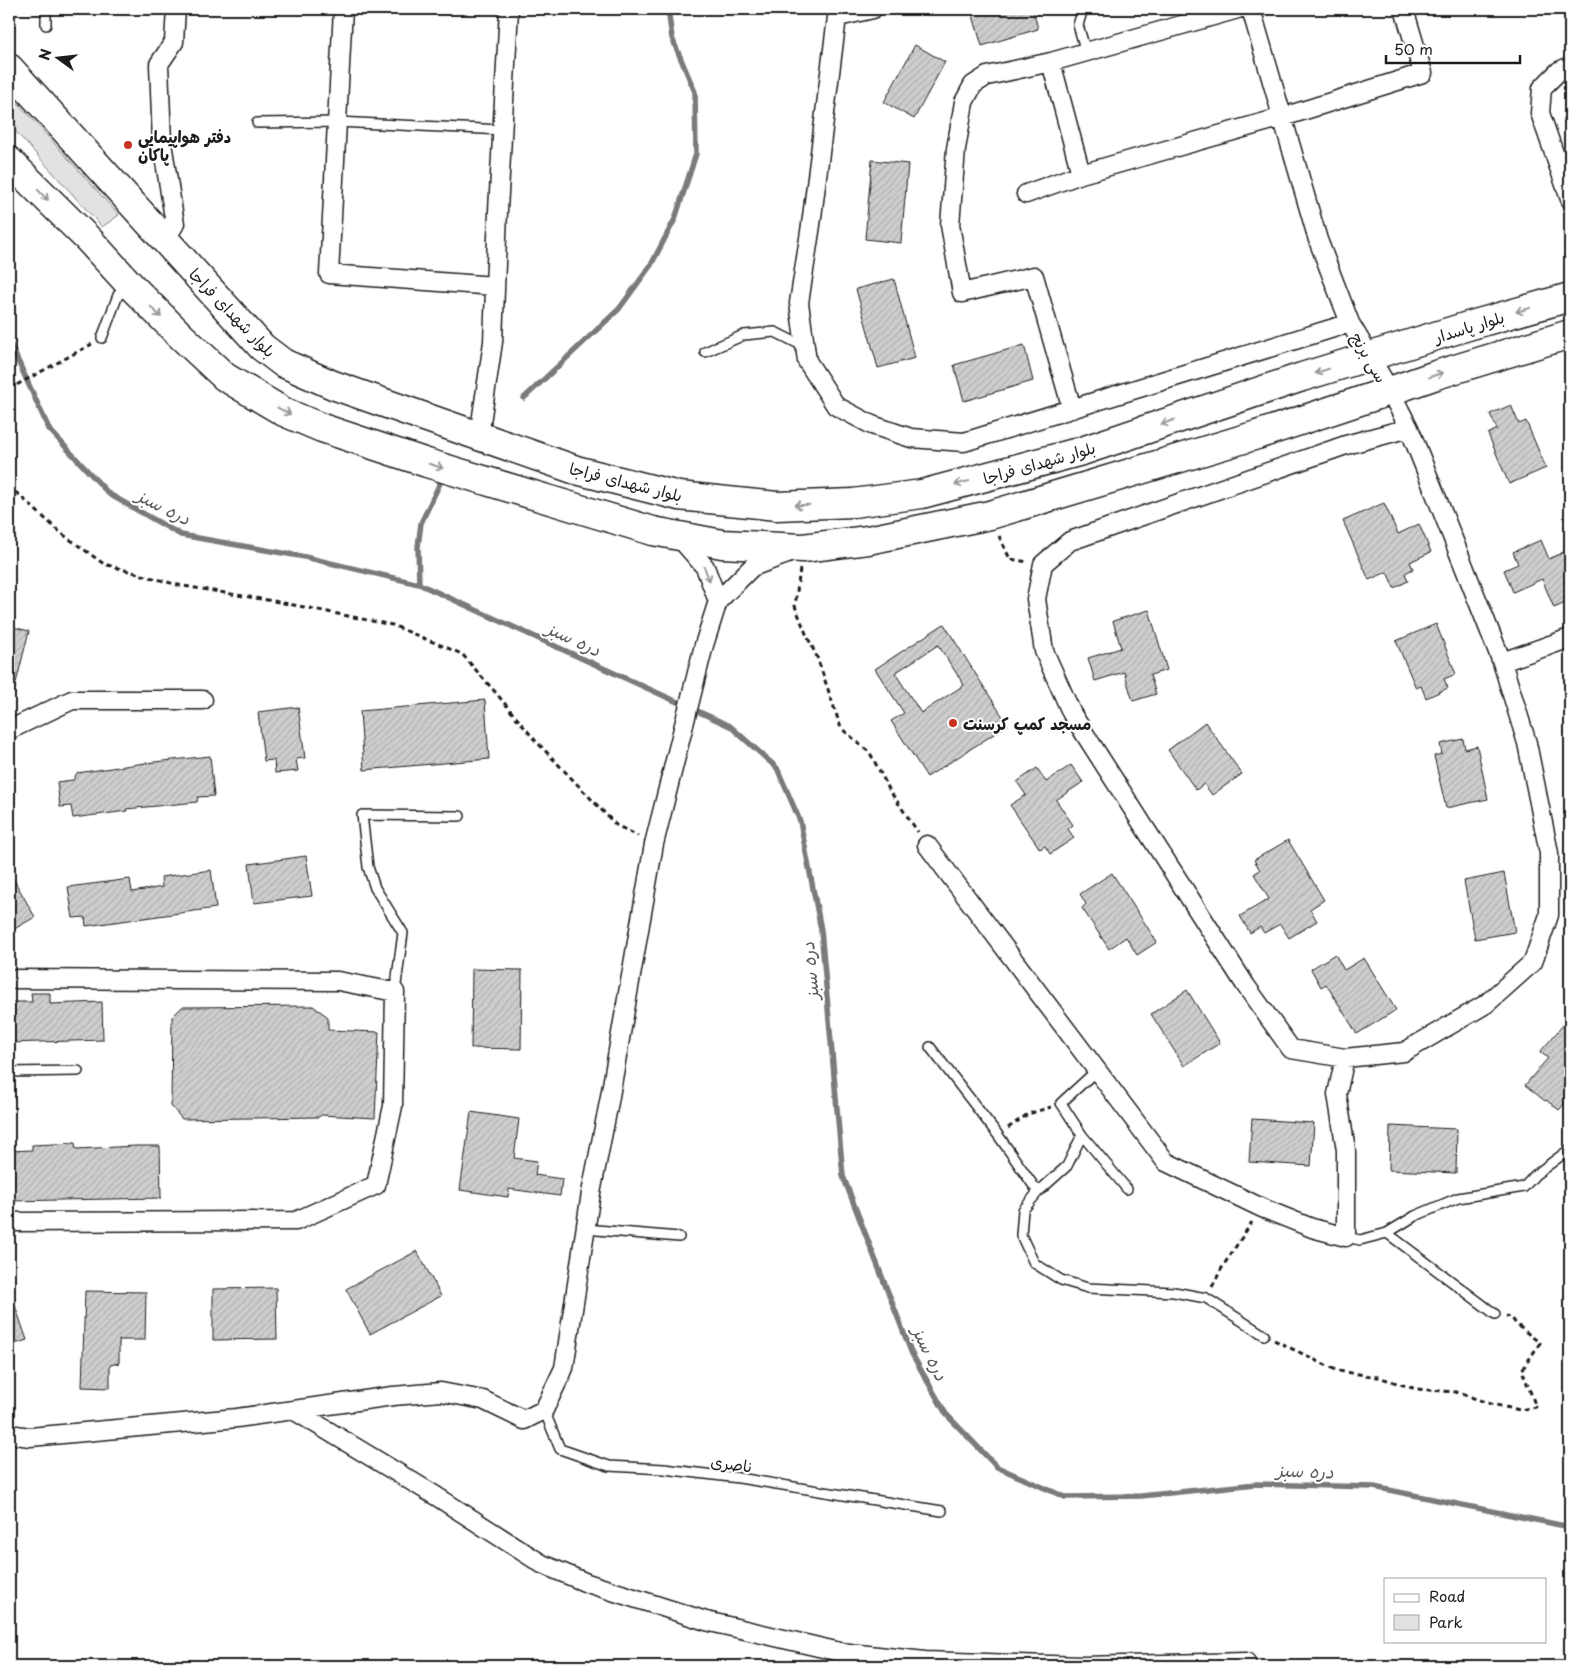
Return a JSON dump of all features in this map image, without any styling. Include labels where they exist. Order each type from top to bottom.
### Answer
[{"type":"main road","name":"بلوار شهدای فراجا","points":[[9,68],[262,347],[283,363],[333,385],[576,470],[680,496],[777,506],[853,504],[922,494],[1082,452],[1293,380],[1369,357]]},
{"type":"main road","points":[[9,161],[90,241],[132,287],[225,377],[284,412],[322,428],[427,463],[653,531],[722,544],[803,548],[868,540],[990,515],[1266,432],[1436,374],[1570,334]]},
{"type":"main road","name":"بلوار پاسدار","points":[[1369,357],[1570,297]]},
{"type":"street","points":[[165,240],[175,224],[162,143],[159,64],[174,42],[176,9]]},
{"type":"street","points":[[343,9],[329,274],[495,286]]},
{"type":"street","points":[[479,436],[493,342],[509,9]]},
{"type":"street","points":[[873,9],[838,13],[799,303],[807,361],[836,406],[872,425],[911,438],[964,442],[1350,323]]},
{"type":"street","points":[[1072,409],[1034,276],[962,293],[950,225],[956,149],[964,102],[974,85],[987,76],[1051,62],[1238,9]]},
{"type":"street","name":"سی برنج","points":[[1043,564],[1036,599],[1044,651],[1072,714],[1246,986],[1291,1049],[1345,1058],[1404,1052],[1486,1004],[1533,962],[1549,915],[1549,853],[1527,743],[1502,662],[1409,428],[1390,391],[1350,323],[1318,240],[1251,9]]},
{"type":"street","points":[[1026,194],[1081,174],[1283,117],[1423,74],[1404,9]]},
{"type":"street","points":[[1051,62],[1081,174]]},
{"type":"street","points":[[1570,66],[1559,71],[1542,88],[1540,113],[1570,200]]},
{"type":"street","points":[[1043,564],[1070,542],[1346,445],[1409,428]]},
{"type":"street","points":[[678,536],[704,567],[718,601]]},
{"type":"street","points":[[9,1434],[30,1437],[237,1418],[393,1396],[441,1392],[483,1400],[524,1420],[544,1410],[564,1368],[585,1229],[654,844],[704,645],[718,601],[752,567],[803,548]]},
{"type":"street","points":[[1502,662],[1570,638]]},
{"type":"street","points":[[9,730],[72,700],[203,700]]},
{"type":"street","points":[[927,845],[1166,1162],[1262,1208],[1312,1228],[1346,1237],[1346,1150],[1337,1094],[1345,1058]]},
{"type":"street","points":[[9,979],[338,981],[395,992],[394,1106],[376,1185],[296,1221],[9,1222]]},
{"type":"street","points":[[295,1411],[436,1496],[542,1564],[587,1583],[706,1621],[840,1652],[925,1664],[1084,1666],[1246,1664]]},
{"type":"lane","points":[[46,9],[46,25]]},
{"type":"lane","points":[[1083,9],[1078,25],[1086,52]]},
{"type":"lane","points":[[257,123],[337,122],[502,130]]},
{"type":"lane","points":[[102,338],[118,295],[132,287]]},
{"type":"lane","points":[[705,352],[744,336],[775,332],[805,347]]},
{"type":"lane","points":[[395,992],[403,933],[375,888],[368,867],[362,814],[460,816]]},
{"type":"lane","points":[[930,1047],[998,1135],[1038,1192]]},
{"type":"lane","points":[[9,1072],[78,1071]]},
{"type":"lane","points":[[1096,1071],[1061,1103],[1082,1135],[1127,1189]]},
{"type":"lane","points":[[1082,1135],[1067,1166],[1038,1192],[1023,1210],[1021,1235],[1034,1263],[1062,1280],[1088,1288],[1174,1292],[1206,1298],[1264,1335]]},
{"type":"lane","points":[[1346,1237],[1360,1240],[1388,1233],[1415,1216],[1458,1198],[1524,1187],[1535,1174],[1570,1149]]},
{"type":"lane","points":[[585,1229],[679,1237]]},
{"type":"lane","points":[[1388,1233],[1496,1314]]},
{"type":"lane","name":"ناصری","points":[[544,1410],[560,1449],[609,1466],[739,1478],[942,1510]]},
{"type":"path","points":[[9,389],[102,338]]},
{"type":"path","points":[[9,486],[61,533],[104,564],[178,585],[279,602],[392,625],[462,654],[534,739],[616,825],[654,844]]},
{"type":"path","points":[[990,515],[1010,559],[1043,564]]},
{"type":"path","points":[[803,548],[795,606],[817,657],[841,728],[870,753],[890,791],[927,845]]},
{"type":"path","points":[[998,1135],[1028,1114],[1061,1103]]},
{"type":"path","points":[[1206,1298],[1223,1266],[1262,1208]]},
{"type":"path","points":[[1264,1335],[1338,1371],[1378,1377],[1416,1389],[1456,1392],[1492,1404],[1520,1410],[1536,1407],[1522,1370],[1540,1343],[1516,1324],[1511,1317],[1496,1314]]},
{"type":"green space","points":[[9,93],[119,215],[102,227],[9,124]]},
{"type":"building","points":[[971,9],[1033,9],[1038,29],[982,46]]},
{"type":"building","points":[[915,45],[945,62],[914,119],[884,102]]},
{"type":"building","points":[[872,160],[908,164],[901,243],[865,239]]},
{"type":"building","points":[[894,279],[915,358],[878,368],[856,289]]},
{"type":"building","points":[[1024,345],[1033,381],[964,401],[954,365]]},
{"type":"building","points":[[1511,405],[1519,424],[1526,421],[1546,468],[1509,484],[1488,434],[1497,429],[1490,414]]},
{"type":"building","points":[[1384,503],[1398,534],[1419,524],[1431,552],[1410,562],[1413,569],[1405,573],[1408,581],[1394,588],[1387,572],[1369,580],[1343,521]]},
{"type":"building","points":[[1541,540],[1549,559],[1570,549],[1570,601],[1554,608],[1542,579],[1513,592],[1504,570],[1518,564],[1513,552]]},
{"type":"building","points":[[1149,610],[1167,670],[1150,675],[1156,694],[1133,701],[1124,672],[1095,681],[1088,658],[1121,648],[1113,621]]},
{"type":"building","points":[[944,624],[1008,725],[927,777],[891,721],[904,713],[875,669]],"holes":[[[938,645],[964,685],[921,713],[895,673]]]},
{"type":"building","points":[[1436,624],[1456,674],[1444,679],[1448,688],[1426,698],[1421,686],[1416,688],[1396,641]]},
{"type":"building","points":[[9,626],[29,631],[14,691],[9,690]]},
{"type":"building","points":[[485,700],[489,759],[364,770],[360,711]]},
{"type":"building","points":[[298,707],[305,758],[296,759],[298,771],[275,773],[274,760],[264,761],[258,712]]},
{"type":"building","points":[[1205,722],[1242,774],[1212,795],[1204,784],[1196,790],[1168,750]]},
{"type":"building","points":[[1463,739],[1465,749],[1477,746],[1488,799],[1446,808],[1434,756],[1442,754],[1440,744]]},
{"type":"building","points":[[210,756],[214,796],[198,797],[197,802],[126,809],[127,811],[73,818],[71,806],[60,807],[57,782],[73,780],[77,773]]},
{"type":"building","points":[[1071,765],[1083,782],[1056,800],[1073,825],[1068,829],[1074,838],[1050,854],[1045,846],[1040,849],[1010,805],[1026,795],[1017,782],[1037,768],[1046,782]]},
{"type":"building","points":[[1288,840],[1324,900],[1310,909],[1317,921],[1289,938],[1280,924],[1264,933],[1260,927],[1250,933],[1240,916],[1269,899],[1254,874],[1260,870],[1254,860]]},
{"type":"building","points":[[306,856],[312,896],[254,903],[249,864]]},
{"type":"building","points":[[211,870],[216,908],[86,926],[85,917],[73,918],[68,887],[130,879],[132,892],[162,887],[161,877]]},
{"type":"building","points":[[9,871],[35,917],[9,932]]},
{"type":"building","points":[[1112,873],[1157,942],[1137,955],[1126,937],[1109,949],[1082,908],[1086,904],[1080,894]]},
{"type":"building","points":[[1504,873],[1515,932],[1475,939],[1464,881]]},
{"type":"building","points":[[1335,954],[1344,970],[1364,958],[1396,1010],[1357,1034],[1326,984],[1321,987],[1311,969]]},
{"type":"building","points":[[472,969],[522,970],[521,1049],[471,1048]]},
{"type":"building","points":[[1187,990],[1220,1043],[1184,1066],[1151,1014]]},
{"type":"building","points":[[31,993],[50,993],[50,1004],[102,1002],[103,1040],[9,1043],[9,1002],[32,1002]]},
{"type":"building","points":[[313,1006],[328,1017],[328,1030],[379,1032],[375,1118],[321,1115],[319,1117],[182,1119],[171,1106],[172,1017],[182,1007]]},
{"type":"building","points":[[1570,1017],[1570,1097],[1559,1110],[1525,1085],[1548,1058],[1540,1052]]},
{"type":"building","points":[[471,1112],[519,1119],[514,1158],[537,1161],[535,1175],[562,1179],[560,1196],[509,1189],[508,1197],[460,1190]]},
{"type":"building","points":[[1252,1119],[1314,1123],[1311,1166],[1249,1162]]},
{"type":"building","points":[[1390,1126],[1457,1129],[1456,1173],[1389,1170]]},
{"type":"building","points":[[75,1143],[76,1149],[160,1146],[161,1198],[9,1201],[9,1151],[32,1150],[32,1145]]},
{"type":"building","points":[[417,1251],[441,1296],[370,1334],[346,1289]]},
{"type":"building","points":[[276,1288],[277,1339],[213,1340],[213,1289]]},
{"type":"building","points":[[85,1291],[146,1292],[145,1340],[119,1340],[119,1363],[110,1365],[110,1388],[82,1387]]},
{"type":"building","points":[[9,1294],[11,1294],[27,1340],[9,1346]]},
{"type":"waterway","points":[[524,398],[619,309],[651,265],[675,219],[696,154],[695,92],[672,38],[668,9]]},
{"type":"waterway","name":"دره سبز","points":[[9,341],[49,429],[109,494],[181,535],[305,557],[419,584],[730,726],[777,768],[800,821],[821,930],[843,1176],[912,1354],[946,1414],[997,1467],[1065,1497],[1141,1496],[1256,1484],[1374,1487],[1570,1527]]},
{"type":"waterway","points":[[419,584],[418,547],[421,523],[440,483]]},
{"type":"place","name":"دفتر هواپیمایی پاکان","points":[[128,145]]},
{"type":"place","name":"مسجد کمپ کرسنت","points":[[953,723]]}]
